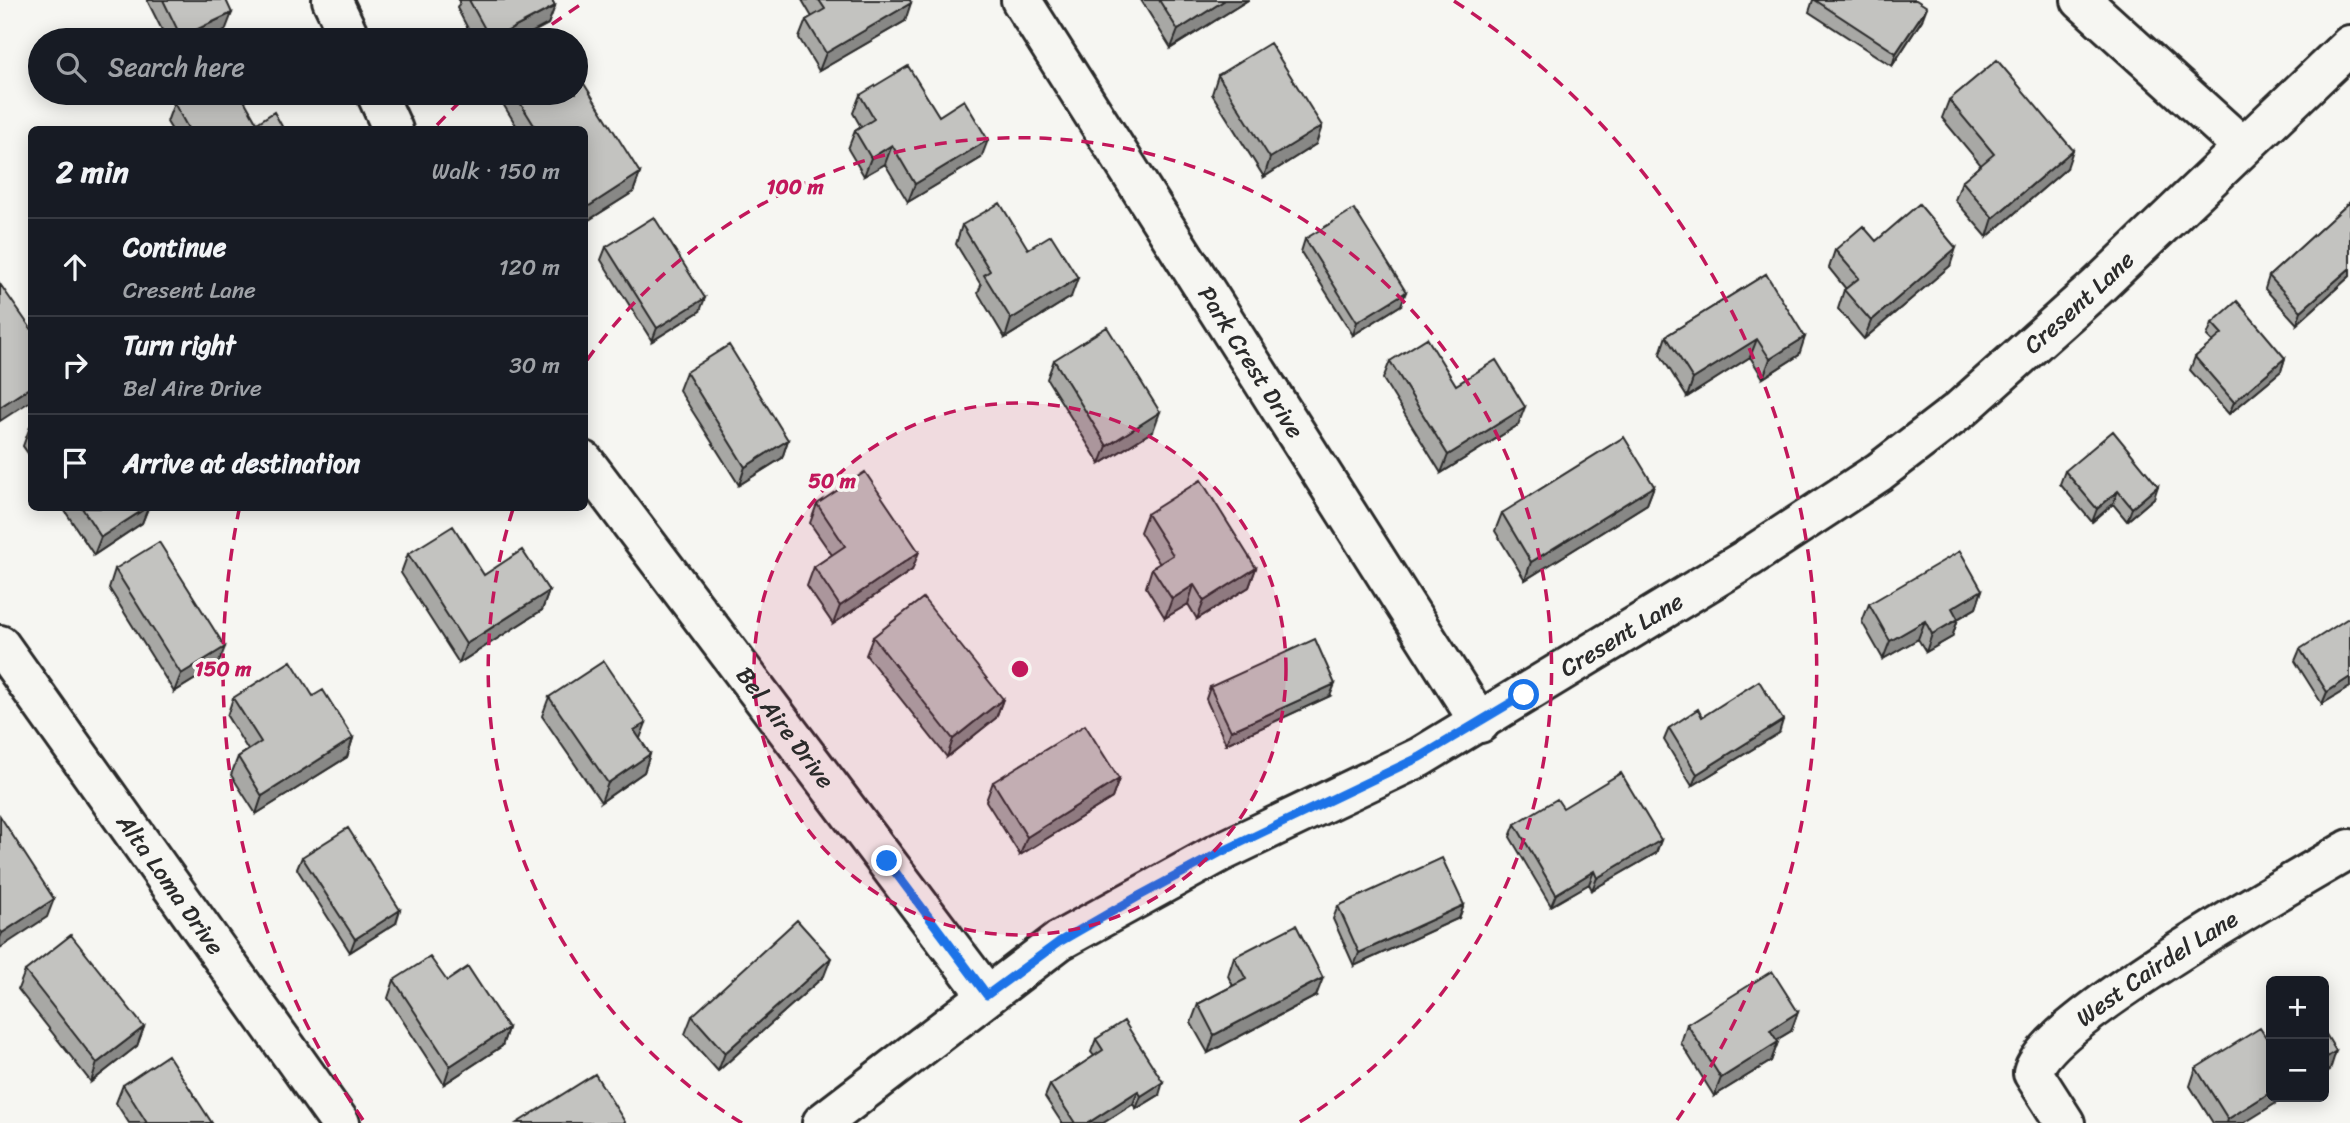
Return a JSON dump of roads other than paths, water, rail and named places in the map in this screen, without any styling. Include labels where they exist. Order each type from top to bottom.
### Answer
[{"type":"street","points":[[332,0],[345,28]]},
{"type":"street","name":"Park Crest Drive","points":[[1021,0],[1479,723]]},
{"type":"street","points":[[2081,0],[2242,146]]},
{"type":"street","name":"Cresent Lane","points":[[822,1123],[1059,942],[1219,853],[1420,757],[1748,558],[1879,472],[1961,410],[2096,288],[2350,45]]},
{"type":"street","points":[[382,105],[391,126]]},
{"type":"street","name":"Bel Aire Drive","points":[[588,466],[987,995]]},
{"type":"street","name":"Alta Loma Drive","points":[[0,645],[341,1123]]},
{"type":"street","name":"West Cairdel Lane","points":[[2065,1123],[2033,1073],[2036,1060],[2071,1027],[2120,989],[2350,849]]}]
